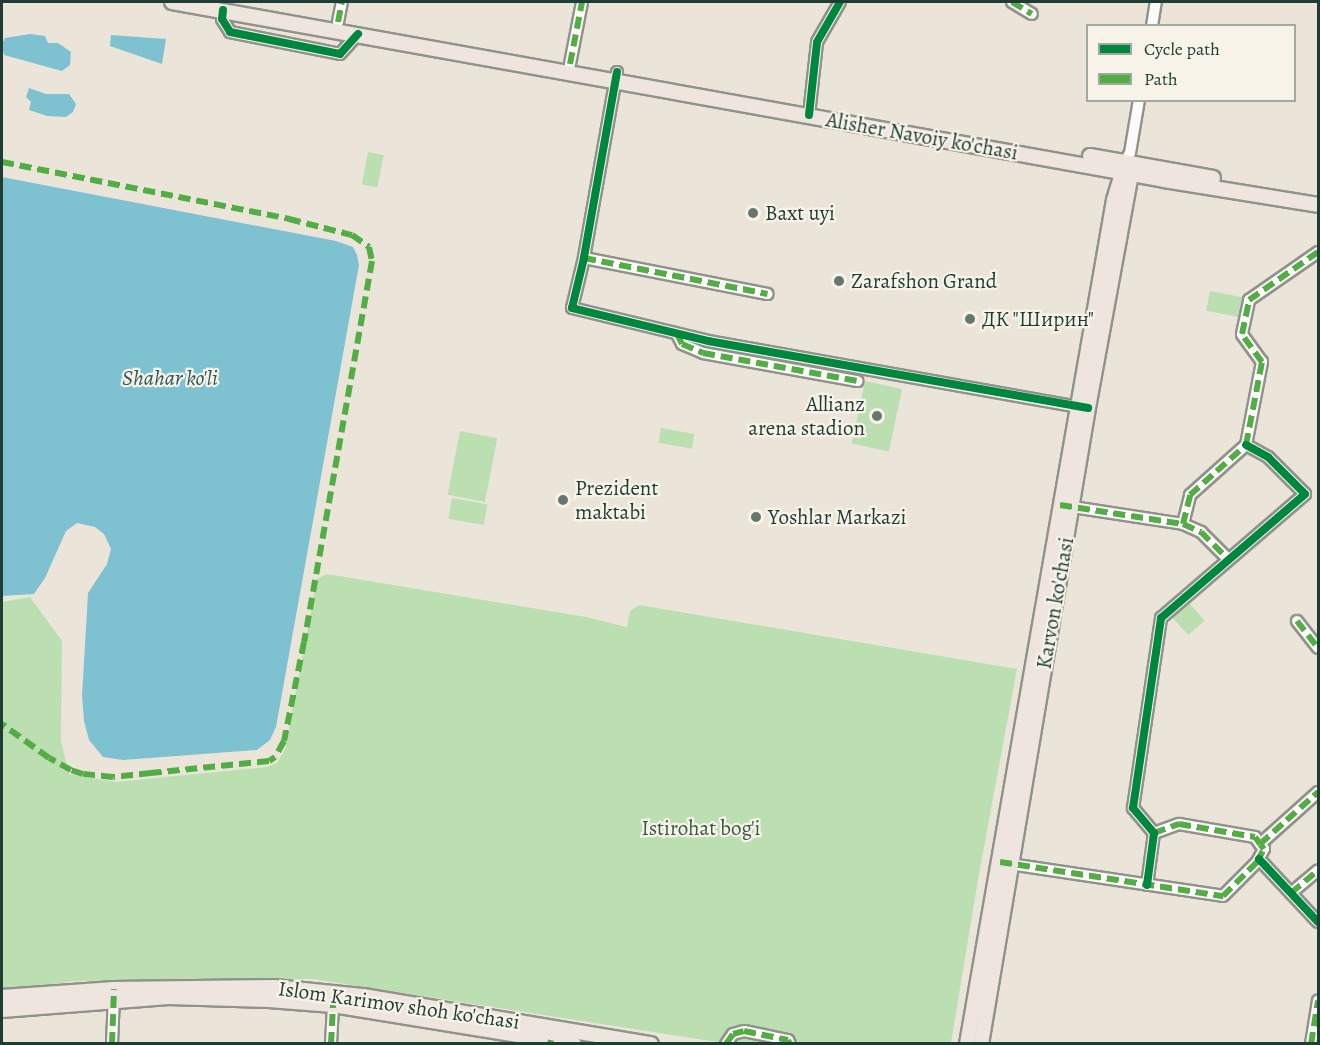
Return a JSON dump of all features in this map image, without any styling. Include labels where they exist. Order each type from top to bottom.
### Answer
[{"type":"main road","name":"Alisher Navoiy ko'chasi","points":[[172,2],[222,6],[810,111],[1318,197]]},
{"type":"main road","name":"Alisher Navoiy ko'chasi","points":[[348,28],[570,64],[616,76]]},
{"type":"main road","name":"Alisher Navoiy ko'chasi","points":[[1128,165],[1318,205]]},
{"type":"main road","name":"Karvon ko'chasi","points":[[981,1044],[1006,863],[1083,407],[1128,165]]},
{"type":"main road","points":[[967,1044],[1006,863]]},
{"type":"main road","name":"Islom Karimov shoh ko'chasi","points":[[2,1010],[114,995],[232,986],[317,990],[651,1044]]},
{"type":"main road","name":"Islom Karimov shoh ko'chasi","points":[[2,997],[114,995],[333,1005],[573,1044]]},
{"type":"street","points":[[222,6],[222,19],[230,32],[340,54],[348,28],[342,2]]},
{"type":"street","points":[[570,64],[582,2]]},
{"type":"street","points":[[810,111],[816,42],[840,2]]},
{"type":"street","points":[[1012,2],[1032,14]]},
{"type":"street","points":[[1152,24],[1156,2]]},
{"type":"street","points":[[616,76],[584,258],[572,308],[677,334],[1083,407]]},
{"type":"street","points":[[1128,165],[1139,102]]},
{"type":"street","points":[[1183,524],[1190,495],[1246,445],[1262,362],[1242,334],[1249,300],[1318,252]]},
{"type":"street","points":[[584,258],[768,294]]},
{"type":"street","points":[[677,334],[682,344],[703,353],[857,381]]},
{"type":"street","points":[[1147,885],[1154,833],[1133,808],[1161,618],[1305,494],[1268,457],[1246,445]]},
{"type":"street","points":[[1066,506],[1183,524],[1201,532],[1228,559]]},
{"type":"street","points":[[1297,621],[1318,648]]},
{"type":"street","points":[[1260,844],[1318,792]]},
{"type":"street","points":[[1006,863],[1223,896],[1259,859],[1264,849],[1255,837],[1179,824],[1154,833]]},
{"type":"street","points":[[1259,859],[1318,922]]},
{"type":"street","points":[[1291,893],[1318,870]]},
{"type":"street","points":[[112,1044],[114,995]]},
{"type":"street","points":[[1311,1044],[1318,1001]]},
{"type":"street","points":[[331,1044],[333,1005]]},
{"type":"street","points":[[726,1044],[733,1034],[744,1030],[788,1040],[790,1044]]},
{"type":"green space","points":[[368,152],[384,155],[377,187],[362,184]]},
{"type":"green space","points":[[1210,291],[1242,297],[1239,317],[1206,311]]},
{"type":"green space","name":"Allianz arena stadion","points":[[865,381],[902,389],[889,452],[852,444]]},
{"type":"green space","points":[[661,428],[694,434],[692,449],[658,443]]},
{"type":"green space","points":[[460,431],[497,438],[485,502],[448,495]]},
{"type":"green space","points":[[452,498],[487,504],[484,525],[448,519]]},
{"type":"green space","name":"Istirohat bog'i","points":[[327,574],[586,617],[627,627],[630,611],[639,605],[1017,669],[951,1043],[723,1043],[313,979],[74,981],[2,991],[2,602],[30,597],[62,641],[61,741],[69,774],[116,782],[267,767],[277,763],[285,749],[317,579]]},
{"type":"green space","points":[[1188,602],[1205,621],[1188,635],[1172,617]]},
{"type":"water","points":[[30,34],[45,36],[48,43],[58,43],[71,52],[70,65],[62,71],[4,55],[2,44],[5,38]]},
{"type":"water","points":[[111,35],[166,39],[162,64],[110,46]]},
{"type":"water","points":[[29,88],[46,94],[69,94],[76,104],[73,112],[66,117],[47,116],[29,110],[31,102],[26,97]]},
{"type":"water","name":"Shahar ko'li","points":[[2,177],[336,241],[353,247],[357,255],[359,265],[276,727],[270,740],[257,750],[123,760],[103,757],[89,740],[84,721],[82,696],[88,593],[107,564],[111,549],[104,534],[95,527],[77,523],[66,531],[45,578],[34,594],[2,596]]},
{"type":"marked path","points":[[338,22],[342,2]]},
{"type":"marked path","points":[[570,64],[582,2]]},
{"type":"marked path","points":[[1012,2],[1032,14]]},
{"type":"marked path","points":[[2,162],[289,219],[352,235],[369,247],[372,261],[304,642],[284,741],[275,757],[269,761],[113,777],[83,774],[49,758],[2,724]]},
{"type":"marked path","points":[[1183,524],[1190,495],[1246,445],[1262,362],[1242,334],[1249,300],[1318,252]]},
{"type":"marked path","points":[[584,258],[768,294]]},
{"type":"marked path","points":[[677,334],[682,344],[703,353],[857,381]]},
{"type":"marked path","points":[[1060,505],[1183,524],[1201,532],[1228,559]]},
{"type":"marked path","points":[[1297,621],[1318,648]]},
{"type":"marked path","points":[[1000,862],[1223,896],[1257,862],[1264,849],[1260,844],[1318,792]]},
{"type":"marked path","points":[[1154,833],[1179,824],[1255,837],[1260,844]]},
{"type":"marked path","points":[[1291,893],[1318,870]]},
{"type":"marked path","points":[[112,1044],[114,989]]},
{"type":"marked path","points":[[1311,1044],[1318,1001]]},
{"type":"marked path","points":[[331,1044],[333,1005]]},
{"type":"marked path","points":[[726,1044],[733,1034],[744,1031],[788,1040],[790,1044]]},
{"type":"marked path","points":[[550,1044],[551,1040]]},
{"type":"cycle path","points":[[809,115],[817,42],[840,2]]},
{"type":"cycle path","points":[[223,10],[222,19],[230,32],[340,54],[358,34]]},
{"type":"cycle path","points":[[617,72],[584,258],[572,308],[708,341],[1088,408]]},
{"type":"cycle path","points":[[1147,885],[1154,833],[1133,808],[1161,618],[1305,494],[1268,457],[1246,445]]},
{"type":"cycle path","points":[[1259,859],[1318,922]]},
{"type":"place","name":"Baxt uyi","points":[[753,213]]},
{"type":"place","name":"Zarafshon Grand","points":[[839,281]]},
{"type":"place","name":"ДК \"Ширин\"","points":[[970,319]]},
{"type":"place","name":"Allianz arena stadion","points":[[877,416]]},
{"type":"place","name":"Prezident maktabi","points":[[563,500]]},
{"type":"place","name":"Yoshlar Markazi","points":[[756,517]]}]
